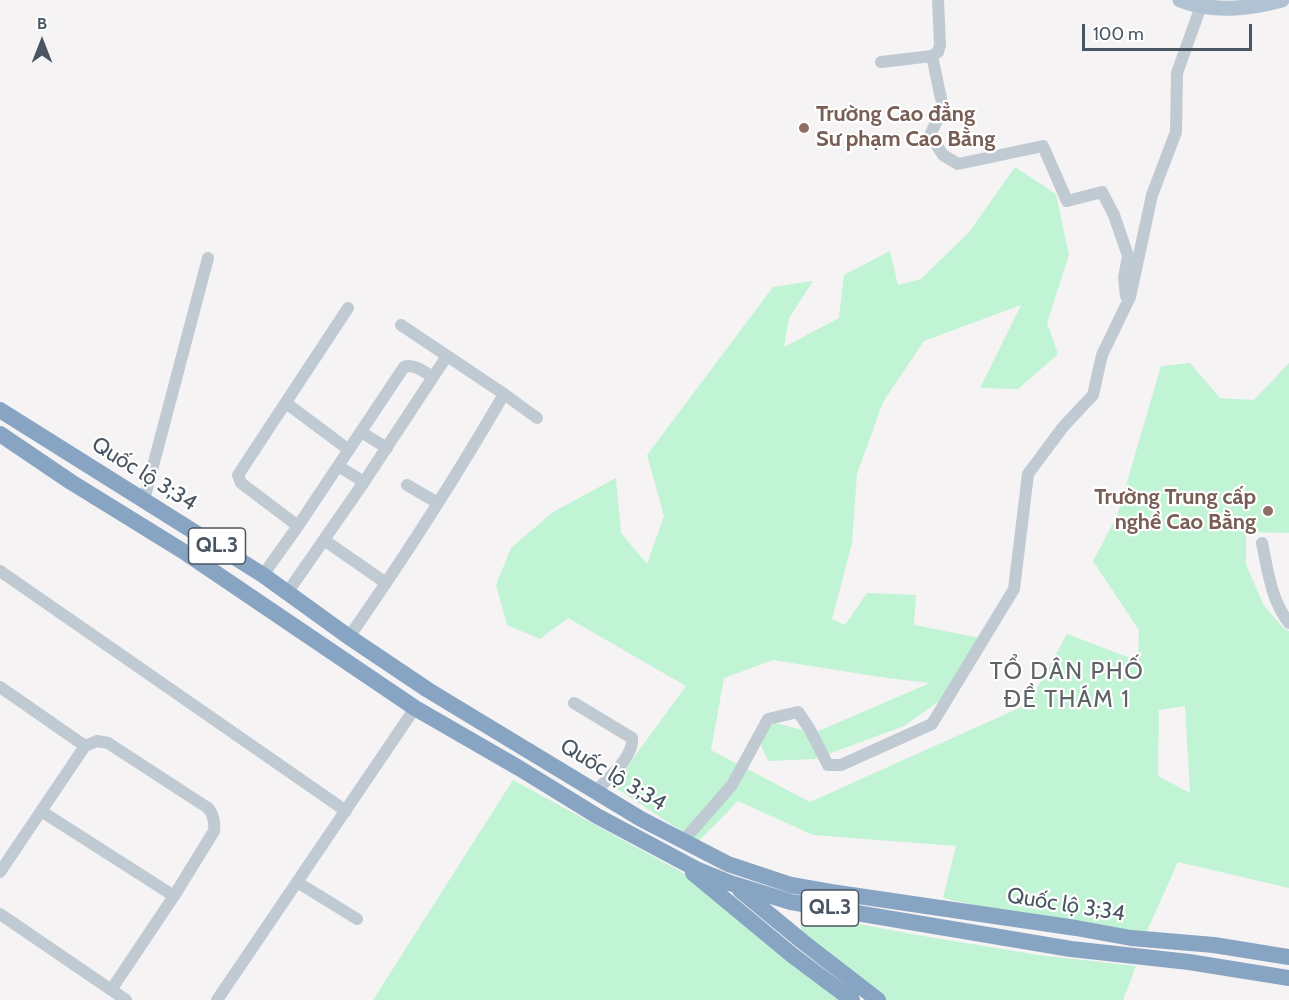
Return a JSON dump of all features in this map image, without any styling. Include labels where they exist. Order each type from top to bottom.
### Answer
[{"type":"highway","name":"Quốc lộ 3;34","points":[[0,410],[263,576],[428,690],[641,819],[728,864],[791,885],[1131,938],[1214,945],[1289,957]]},
{"type":"highway","name":"Quốc lộ 3;34","points":[[1,436],[186,553],[415,708],[597,816],[698,870],[733,884],[791,902],[1071,949],[1188,962],[1289,978]]},
{"type":"highway","points":[[132,520],[144,500]]},
{"type":"highway","points":[[415,708],[428,690]]},
{"type":"highway","points":[[683,841],[733,884],[852,1000]]},
{"type":"highway","points":[[671,856],[798,949],[878,1000]]},
{"type":"highway","points":[[798,949],[796,919],[808,910],[825,908]]},
{"type":"main road","points":[[1180,0],[1223,9],[1252,7],[1282,0]]},
{"type":"street","points":[[881,62],[932,56],[938,52],[940,45],[938,0]]},
{"type":"street","points":[[683,841],[732,785],[768,719],[798,712],[828,765],[841,765],[932,724],[1014,589],[1028,474],[1063,427],[1093,395],[1102,354],[1130,297],[1152,195],[1176,132],[1177,73],[1200,6]]},
{"type":"street","points":[[932,56],[943,108],[930,135],[943,155],[958,164],[1043,146],[1067,201],[1102,192],[1114,215],[1128,256],[1124,277],[1127,303]]},
{"type":"street","points":[[144,500],[208,258]]},
{"type":"street","points":[[298,526],[241,483],[238,478],[239,472],[348,308]]},
{"type":"street","points":[[401,324],[537,418]]},
{"type":"street","points":[[287,592],[364,482],[447,356]]},
{"type":"street","points":[[263,576],[404,367],[412,366],[433,377]]},
{"type":"street","points":[[349,637],[387,583],[504,394]]},
{"type":"street","points":[[286,403],[349,450]]},
{"type":"street","points":[[361,432],[387,448]]},
{"type":"street","points":[[338,466],[364,482]]},
{"type":"street","points":[[407,485],[438,503]]},
{"type":"street","points":[[324,540],[387,583]]},
{"type":"street","points":[[1262,543],[1276,602],[1281,614],[1289,623]]},
{"type":"street","points":[[0,571],[346,811]]},
{"type":"street","points":[[0,687],[85,746]]},
{"type":"street","points":[[574,703],[632,738],[632,744],[624,761],[596,791]]},
{"type":"street","points":[[217,1000],[415,708]]},
{"type":"street","points":[[0,872],[85,746],[97,741],[108,743],[212,812],[214,831],[111,990]]},
{"type":"street","points":[[41,811],[174,896]]},
{"type":"street","points":[[297,882],[357,919]]},
{"type":"street","points":[[0,914],[126,1000]]},
{"type":"green space","points":[[1015,167],[1056,194],[1069,255],[1047,323],[1058,354],[1018,389],[980,388],[1021,305],[924,341],[883,402],[857,474],[852,543],[832,619],[845,625],[867,593],[916,595],[914,625],[990,640],[954,691],[904,726],[815,759],[768,761],[757,736],[775,723],[814,733],[930,683],[773,660],[724,678],[711,750],[810,802],[1028,704],[1067,634],[1138,661],[1139,630],[1093,561],[1117,516],[1161,366],[1190,363],[1220,398],[1254,400],[1289,363],[1289,533],[1246,532],[1246,564],[1263,604],[1284,629],[1289,631],[1289,888],[1178,862],[1146,933],[1084,930],[943,898],[956,846],[813,835],[738,801],[698,842],[613,786],[686,686],[568,618],[540,639],[507,625],[496,585],[511,548],[553,512],[616,478],[621,533],[647,564],[664,516],[647,455],[773,287],[813,281],[789,318],[784,347],[839,318],[844,275],[890,251],[898,285],[921,279],[969,232]],"holes":[[[1185,706],[1190,793],[1158,776],[1159,710]]]},
{"type":"green space","points":[[513,780],[687,875],[845,1000],[373,1000]]},
{"type":"green space","points":[[812,915],[1038,955],[1136,966],[1123,1000],[884,1000],[801,931],[801,921]]},
{"type":"place","name":"Trường Cao đẳng Sư phạm Cao Bằng","points":[[804,128]]},
{"type":"place","name":"Trường Trung cấp nghề Cao Bằng","points":[[1268,511]]},
{"type":"district","name":"TỔ DÂN PHỐ ĐỀ THÁM 1","points":[[1067,686]]}]
